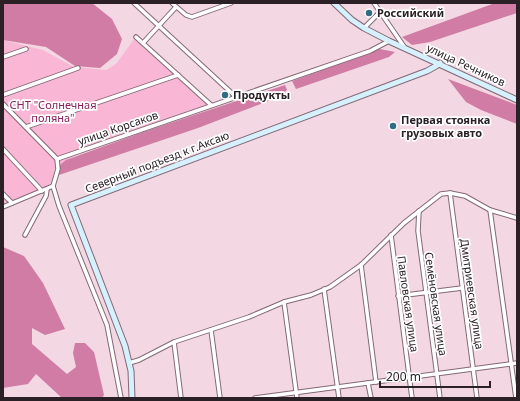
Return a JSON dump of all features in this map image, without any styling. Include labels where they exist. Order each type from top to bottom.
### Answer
[{"type":"street","points":[[134,3],[236,97]]},
{"type":"street","points":[[172,3],[186,15],[192,17],[231,3]]},
{"type":"street","name":"улица Речников","points":[[334,3],[352,20],[364,28],[517,100]]},
{"type":"street","points":[[374,3],[405,48]]},
{"type":"street","points":[[143,43],[176,7]]},
{"type":"street","points":[[364,28],[380,12]]},
{"type":"street","points":[[136,37],[211,105]]},
{"type":"street","name":"улица Корсаков","points":[[57,159],[370,51],[389,41]]},
{"type":"street","points":[[3,57],[26,49]]},
{"type":"street","name":"Северный подъезд к г.Аксаю","points":[[132,398],[132,380],[122,336],[71,205],[427,70],[440,63]]},
{"type":"street","points":[[3,95],[78,68]]},
{"type":"street","points":[[26,127],[178,75]]},
{"type":"street","points":[[3,104],[57,159],[58,170],[53,186],[59,206],[107,325],[121,398]]},
{"type":"street","points":[[3,149],[44,190],[46,196],[25,235]]},
{"type":"street","points":[[3,207],[53,186]]},
{"type":"street","points":[[129,363],[139,360],[174,342],[249,317],[284,302],[312,295],[335,284],[361,265],[391,235],[441,194],[450,193],[472,198],[490,210],[517,218]]},
{"type":"street","name":"Дмитриевская улица","points":[[450,193],[477,398]]},
{"type":"street","points":[[3,194],[12,203]]},
{"type":"street","points":[[490,210],[516,398]]},
{"type":"street","name":"Семёновская улица","points":[[419,211],[418,231],[440,398]]},
{"type":"street","name":"Павловская улица","points":[[391,235],[412,398]]},
{"type":"street","points":[[361,265],[376,382]]},
{"type":"street","points":[[398,296],[462,288]]},
{"type":"street","points":[[324,289],[339,398]]},
{"type":"street","points":[[284,302],[297,398]]},
{"type":"street","points":[[211,330],[220,398]]},
{"type":"street","points":[[174,342],[181,398]]},
{"type":"street","points":[[255,398],[517,363]]},
{"type":"street","points":[[368,383],[371,398]]},
{"type":"green space","name":"СНТ \"Солнечная поляна\"","points":[[137,35],[214,106],[74,156],[54,169],[53,179],[46,190],[3,209],[3,40],[43,50],[74,67],[106,70],[116,64]]},
{"type":"green space","points":[[425,68],[426,69],[76,201],[76,200]]},
{"type":"shaded area","points":[[3,3],[92,3],[112,19],[122,39],[117,54],[100,68],[75,66],[46,47],[3,40]]},
{"type":"shaded area","points":[[495,3],[517,3],[517,13],[430,42],[412,45],[402,37]]},
{"type":"shaded area","points":[[380,49],[395,52],[389,57],[296,89],[292,81]]},
{"type":"shaded area","points":[[448,79],[517,105],[517,124],[481,110],[466,102]]},
{"type":"shaded area","points":[[285,85],[287,90],[279,97],[198,128],[59,175],[60,165],[66,160],[146,131]]},
{"type":"shaded area","points":[[3,247],[24,256],[43,283],[65,329],[45,335],[32,328],[32,344],[67,374],[76,367],[73,353],[75,343],[85,343],[94,352],[104,395],[102,398],[62,398],[36,374],[28,384],[3,388]]},
{"type":"place","name":"Российский","points":[[369,13]]},
{"type":"place","name":"Продукты","points":[[225,95]]},
{"type":"place","name":"Первая стоянка грузовых авто","points":[[393,126]]}]
